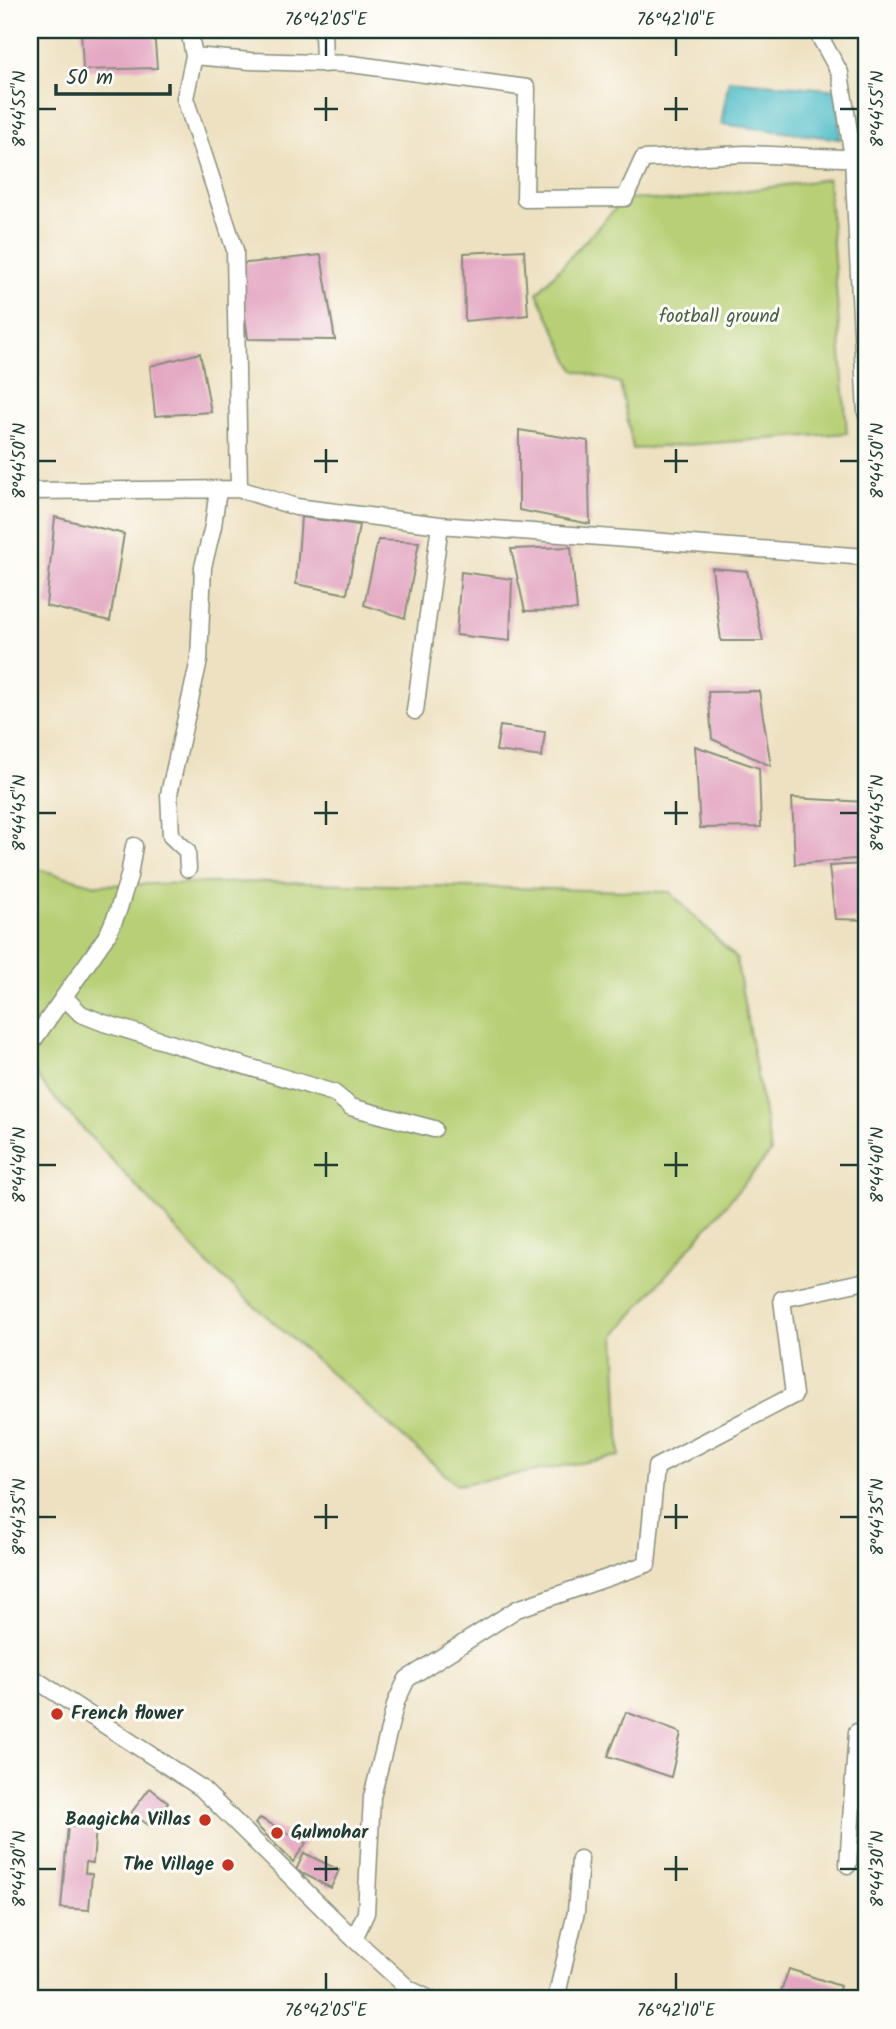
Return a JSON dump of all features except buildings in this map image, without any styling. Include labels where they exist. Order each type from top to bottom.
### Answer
[{"type":"street","points":[[189,30],[194,56],[185,99],[235,250],[239,489]]},
{"type":"street","points":[[323,30],[324,64]]},
{"type":"street","points":[[816,30],[840,73],[860,159],[866,413]]},
{"type":"street","points":[[194,56],[250,61],[351,64],[527,88],[525,199],[625,198],[643,159],[745,155],[860,159]]},
{"type":"street","points":[[30,491],[239,489],[296,508],[440,525],[866,557]]},
{"type":"street","points":[[188,869],[187,851],[171,836],[169,794],[199,660],[203,567],[218,490]]},
{"type":"street","points":[[415,711],[440,525]]},
{"type":"street","points":[[30,1045],[108,934],[129,876],[134,846]]},
{"type":"street","points":[[64,997],[81,1014],[104,1023],[334,1093],[351,1107],[434,1129]]},
{"type":"street","points":[[354,1939],[366,1913],[373,1797],[396,1702],[407,1679],[517,1609],[647,1564],[656,1467],[794,1395],[782,1299],[866,1281]]},
{"type":"street","points":[[30,1676],[201,1788],[354,1939],[409,1989],[430,1999]]},
{"type":"street","points":[[848,1865],[857,1732],[866,1733]]},
{"type":"street","points":[[556,1999],[576,1912],[580,1859]]},
{"type":"green space","name":"football ground","points":[[828,179],[847,433],[633,449],[620,383],[574,370],[537,293],[625,198],[671,201]]},
{"type":"green space","points":[[30,867],[96,885],[268,882],[670,892],[736,958],[771,1152],[615,1335],[620,1456],[457,1485],[211,1267],[49,1092],[30,1066]]},
{"type":"water","points":[[729,80],[839,90],[840,139],[721,124]]},
{"type":"place","name":"French flower","points":[[57,1714]]},
{"type":"place","name":"Baagicha Villas","points":[[205,1820]]},
{"type":"place","name":"Gulmohar","points":[[277,1833]]},
{"type":"place","name":"The Village","points":[[228,1865]]}]
